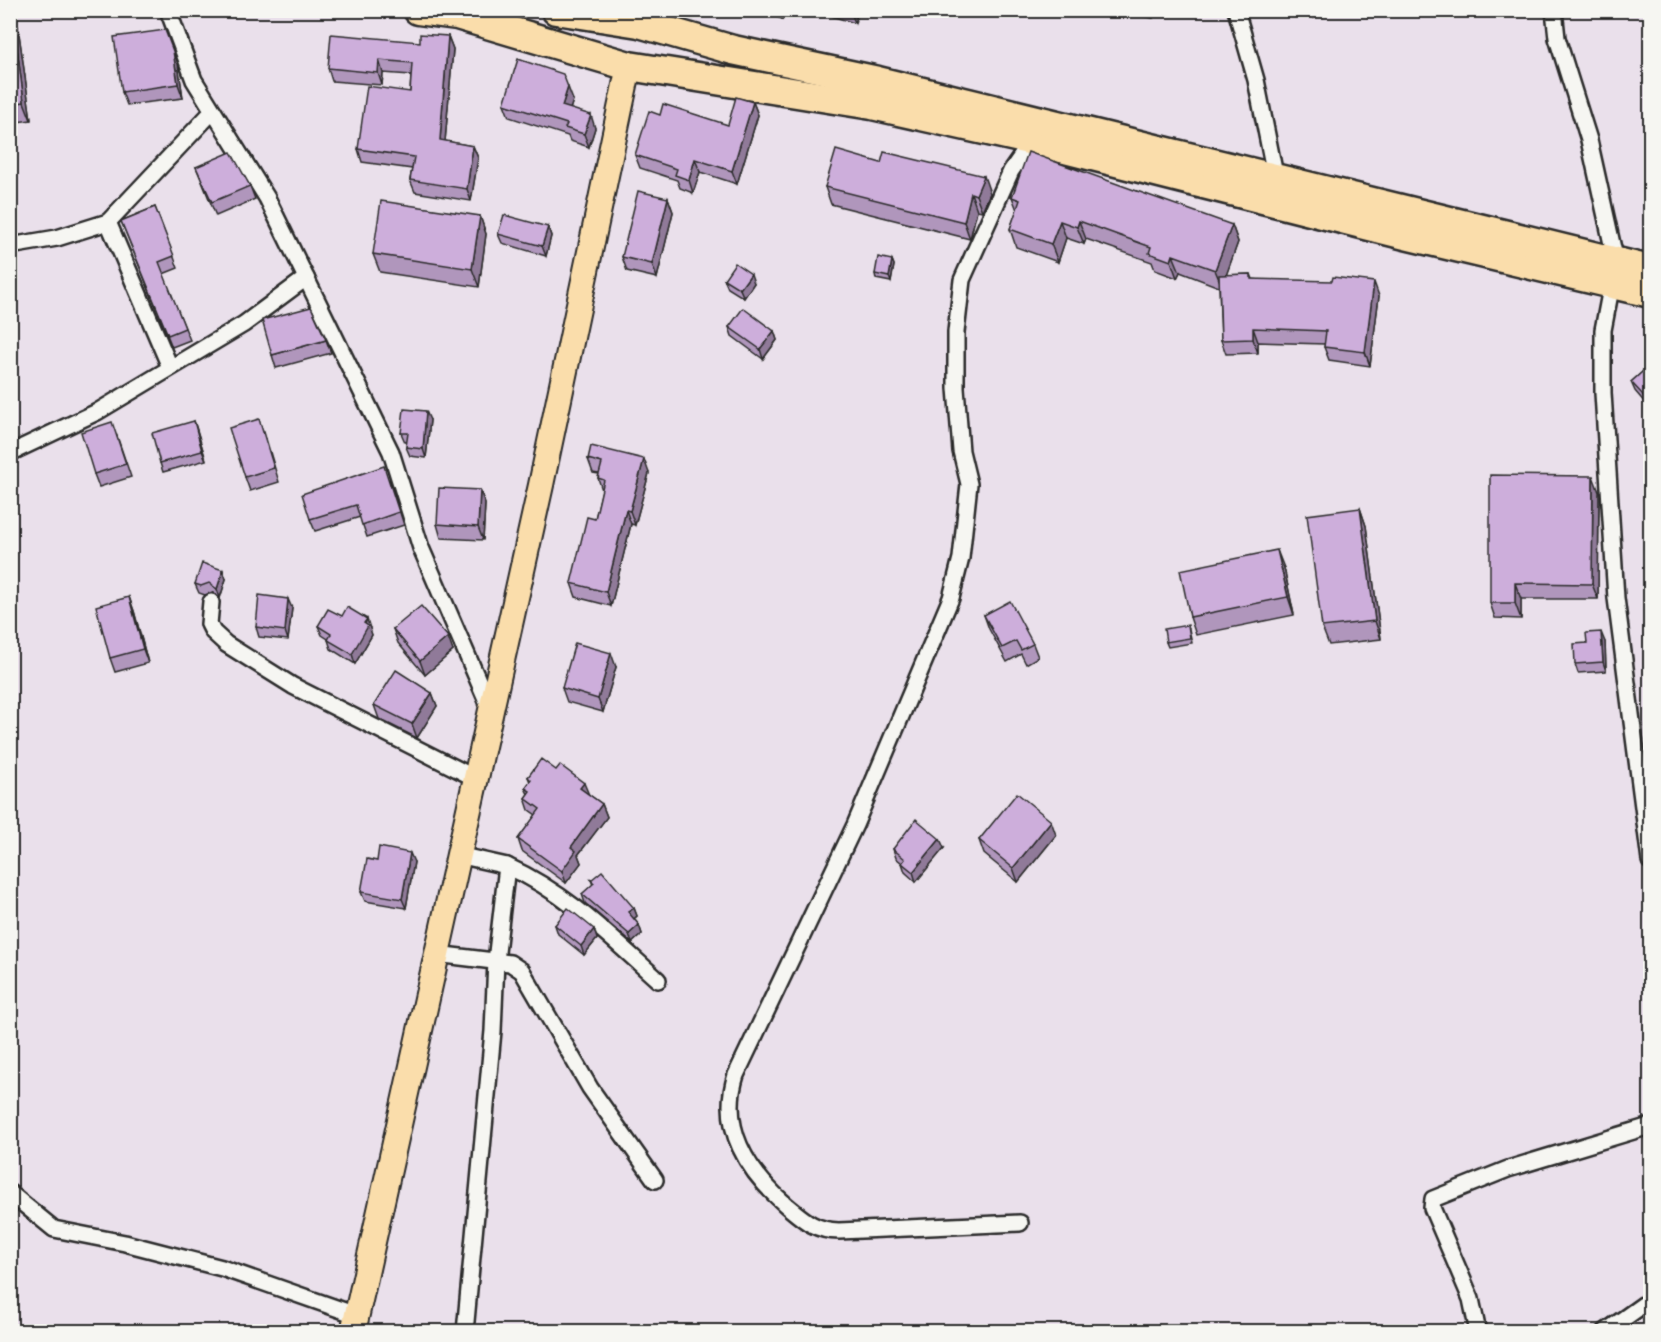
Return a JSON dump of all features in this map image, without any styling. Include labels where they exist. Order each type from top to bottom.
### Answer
[{"type":"highway","points":[[418,10],[457,13],[629,66],[685,75],[875,93]]},
{"type":"highway","points":[[556,10],[639,23],[875,93],[1036,131],[1276,180],[1614,273],[1650,293]]},
{"type":"highway","points":[[585,53],[594,16]]},
{"type":"highway","points":[[685,75],[695,53],[695,39]]},
{"type":"highway","points":[[1036,131],[1405,236],[1614,273],[1650,270]]},
{"type":"main road","points":[[355,1323],[541,485],[629,66]]},
{"type":"street","points":[[168,10],[182,53],[212,112],[267,198],[391,452],[422,548],[490,709]]},
{"type":"street","points":[[1236,10],[1256,80],[1276,180]]},
{"type":"street","points":[[1554,10],[1557,38],[1591,150],[1614,273],[1603,330],[1603,393],[1616,598],[1650,861]]},
{"type":"street","points":[[10,246],[57,238],[108,222],[212,112]]},
{"type":"street","points":[[1020,1223],[839,1231],[816,1228],[781,1201],[752,1171],[741,1154],[729,1108],[736,1076],[855,825],[910,701],[951,598],[961,558],[969,484],[961,451],[956,388],[956,332],[962,279],[1011,171],[1036,131]]},
{"type":"street","points":[[108,222],[170,367]]},
{"type":"street","points":[[10,453],[97,412],[244,324],[306,278]]},
{"type":"street","points":[[211,602],[209,624],[213,632],[226,645],[293,686],[475,778]]},
{"type":"street","points":[[458,855],[507,867],[549,887],[576,906],[658,980]]},
{"type":"street","points":[[465,1332],[493,1031],[496,961],[507,867]]},
{"type":"street","points":[[436,954],[510,963],[526,976],[590,1088],[655,1179]]},
{"type":"street","points":[[1478,1332],[1471,1299],[1432,1208],[1433,1199],[1508,1169],[1650,1126]]},
{"type":"street","points":[[10,1193],[54,1229],[125,1243],[222,1268],[355,1323]]},
{"type":"street","points":[[1605,1332],[1650,1300]]},
{"type":"building","points":[[10,10],[12,10],[24,102],[10,104]]},
{"type":"building","points":[[836,10],[853,10],[852,15]]},
{"type":"building","points":[[165,30],[173,51],[178,84],[122,92],[114,37]]},
{"type":"building","points":[[331,34],[420,42],[420,34],[448,36],[440,140],[473,146],[467,189],[410,180],[414,157],[358,149],[367,86],[410,92],[412,63],[379,60],[378,73],[328,68]]},
{"type":"building","points":[[518,59],[563,74],[568,87],[562,106],[591,115],[584,134],[565,128],[567,124],[504,104]]},
{"type":"building","points":[[736,97],[753,102],[732,171],[695,159],[689,180],[675,175],[677,169],[635,155],[649,111],[660,115],[663,104],[728,125]]},
{"type":"building","points":[[836,150],[881,163],[884,152],[984,176],[976,195],[971,193],[964,222],[825,187]]},
{"type":"building","points":[[231,152],[250,186],[212,202],[196,167]]},
{"type":"building","points":[[1028,152],[1232,225],[1215,270],[1173,255],[1171,261],[1149,253],[1151,247],[1079,221],[1077,227],[1060,221],[1051,244],[1010,229],[1020,200],[1012,197]]},
{"type":"building","points":[[638,191],[668,198],[652,264],[622,257]]},
{"type":"building","points":[[381,201],[480,216],[472,269],[373,254]]},
{"type":"building","points":[[155,207],[174,256],[159,262],[185,328],[168,335],[121,221]]},
{"type":"building","points":[[504,215],[548,227],[542,246],[498,234]]},
{"type":"building","points":[[878,257],[892,260],[889,277],[875,274]]},
{"type":"building","points":[[735,263],[751,274],[740,289],[724,279]]},
{"type":"building","points":[[1251,274],[1251,279],[1332,281],[1333,277],[1374,282],[1365,352],[1324,347],[1326,331],[1253,328],[1253,339],[1221,340],[1219,275]]},
{"type":"building","points":[[311,307],[326,340],[272,355],[262,320]]},
{"type":"building","points":[[743,308],[774,331],[760,349],[729,327]]},
{"type":"building","points":[[1650,365],[1650,389],[1643,395],[1631,382]]},
{"type":"building","points":[[404,409],[426,411],[423,449],[406,447],[408,433],[401,433]]},
{"type":"building","points":[[259,419],[274,468],[245,477],[229,428]]},
{"type":"building","points":[[194,421],[202,451],[160,463],[152,433]]},
{"type":"building","points":[[112,422],[126,464],[94,474],[81,432]]},
{"type":"building","points":[[591,446],[644,459],[630,511],[626,510],[606,592],[571,583],[587,517],[595,519],[604,480],[598,478],[602,463],[588,459]]},
{"type":"building","points":[[384,466],[399,512],[362,525],[356,505],[310,519],[302,494]]},
{"type":"building","points":[[1490,475],[1593,476],[1592,584],[1515,583],[1515,603],[1490,603]]},
{"type":"building","points":[[439,488],[480,490],[478,527],[437,524]]},
{"type":"building","points":[[1360,508],[1375,621],[1322,627],[1307,515]]},
{"type":"building","points":[[1277,550],[1288,597],[1190,617],[1180,570]]},
{"type":"building","points":[[202,563],[223,570],[217,589],[209,583],[201,586],[195,584]]},
{"type":"building","points":[[259,595],[288,599],[285,631],[256,627]]},
{"type":"building","points":[[129,597],[143,649],[110,658],[96,606]]},
{"type":"building","points":[[1010,601],[1033,644],[1021,650],[1016,641],[1002,648],[984,615]]},
{"type":"building","points":[[421,606],[448,637],[420,661],[393,629]]},
{"type":"building","points":[[347,607],[367,619],[364,623],[368,626],[352,654],[328,640],[331,634],[318,626],[328,609],[342,616]]},
{"type":"building","points":[[1188,625],[1190,638],[1166,642],[1164,629]]},
{"type":"building","points":[[1601,632],[1603,662],[1575,664],[1574,644],[1587,643],[1586,633]]},
{"type":"building","points":[[575,643],[611,653],[598,699],[562,688]]},
{"type":"building","points":[[396,670],[432,693],[412,724],[374,705]]},
{"type":"building","points":[[541,759],[556,770],[560,765],[584,783],[580,788],[602,804],[571,847],[576,851],[562,871],[518,839],[540,809],[525,798],[530,791],[525,788],[531,780],[528,777]]},
{"type":"building","points":[[1017,793],[1051,821],[1013,868],[979,840]]},
{"type":"building","points":[[916,819],[940,839],[913,872],[902,863],[905,859],[893,849]]},
{"type":"building","points":[[379,847],[410,853],[402,899],[361,892],[367,859],[377,861]]},
{"type":"building","points":[[602,871],[634,908],[628,912],[639,925],[629,934],[582,894],[594,883],[591,880]]},
{"type":"building","points":[[568,908],[594,929],[581,946],[555,925]]}]
